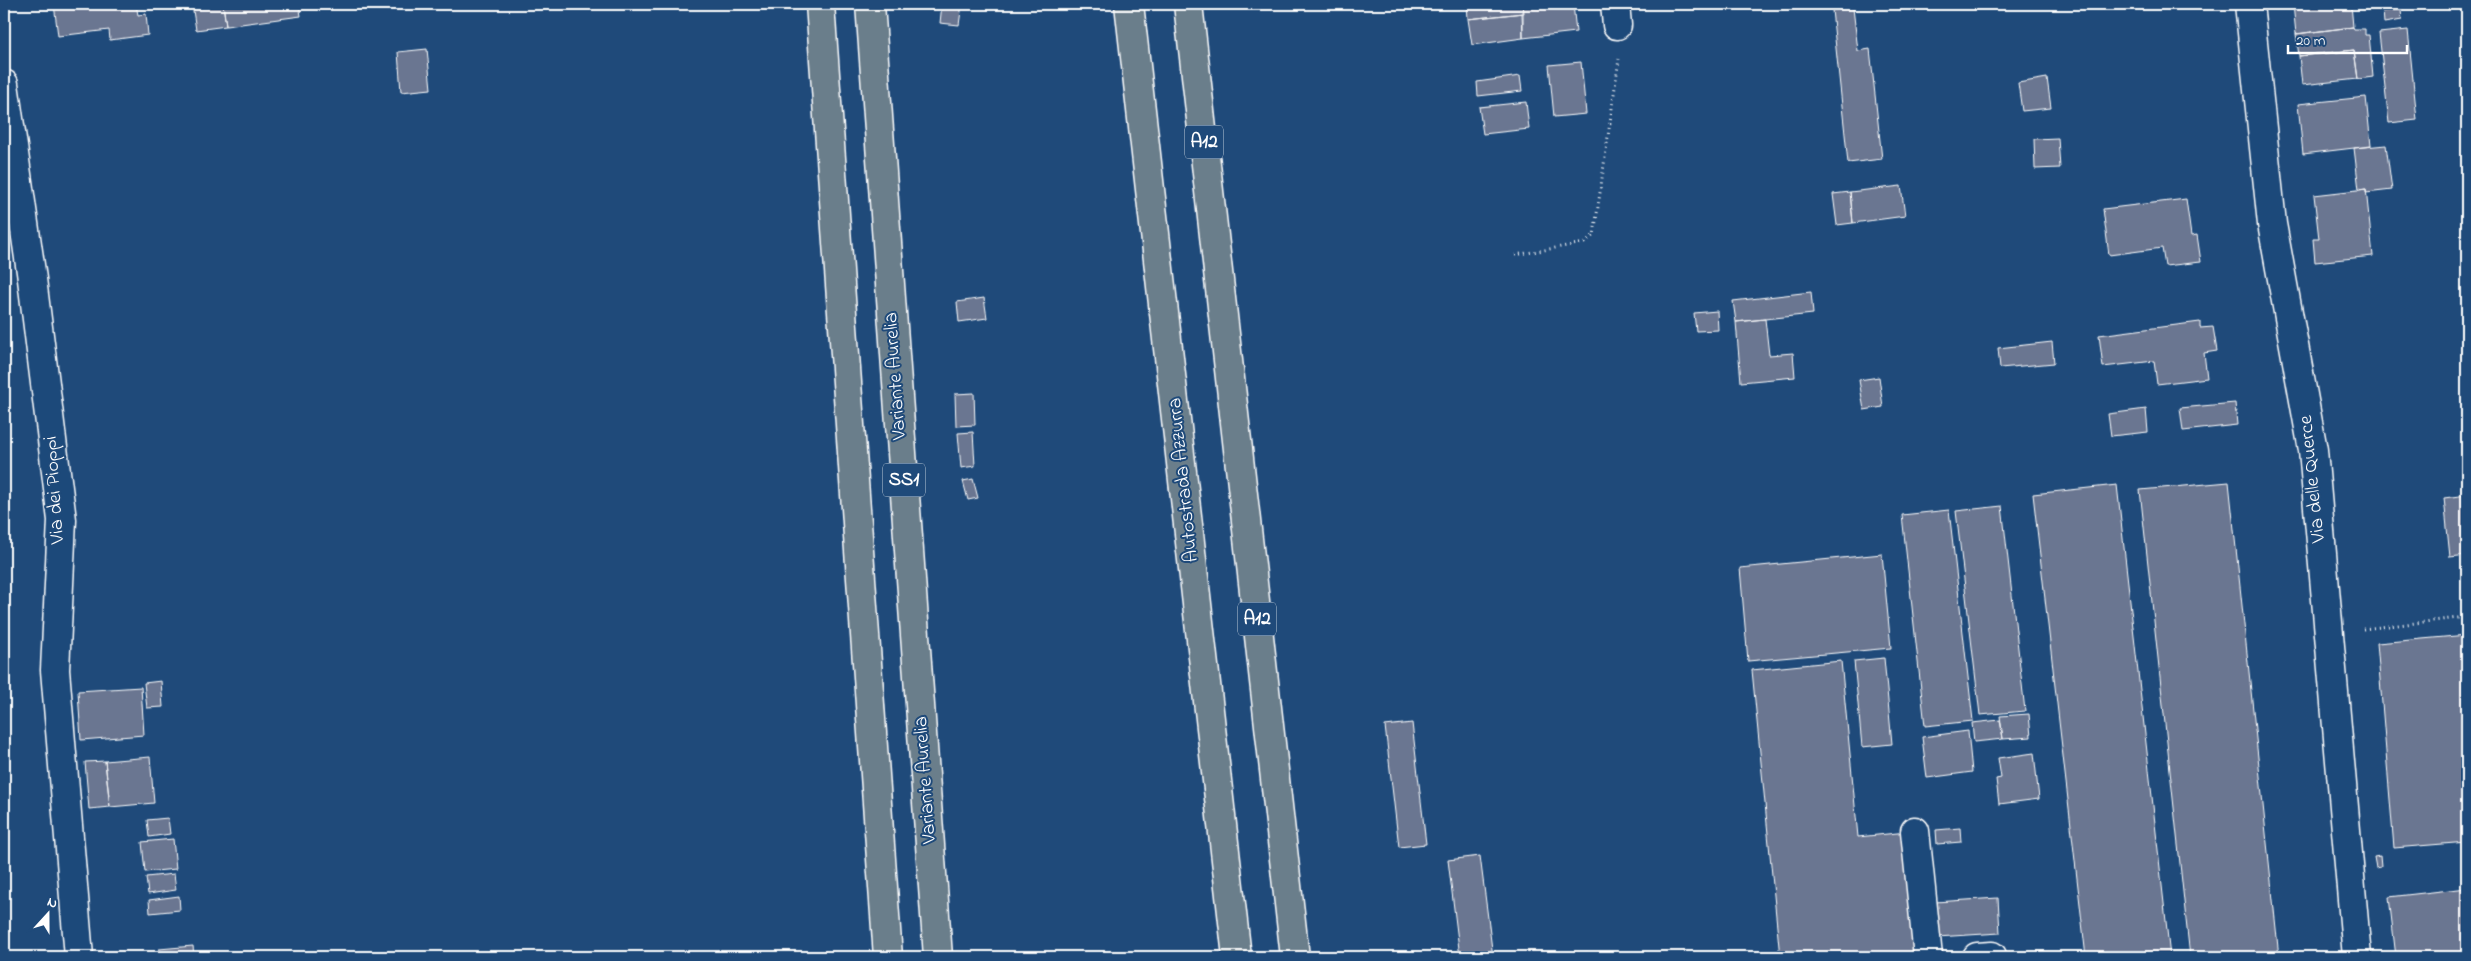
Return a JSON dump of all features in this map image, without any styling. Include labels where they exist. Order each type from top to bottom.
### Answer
[{"type":"highway","name":"SS1","points":[[820,4],[888,957]]},
{"type":"highway","name":"Variante Aurelia","points":[[870,4],[938,957]]},
{"type":"highway","name":"Autostrada Azzurra","points":[[1129,4],[1237,957]]},
{"type":"highway","name":"A12","points":[[1188,4],[1295,957]]},
{"type":"street","name":"Via delle Querce","points":[[2249,4],[2272,224],[2313,450],[2357,957]]},
{"type":"street","name":"Via dei Pioppi","points":[[4,84],[32,279],[62,520],[54,670],[79,957]]},
{"type":"street","points":[[1915,831],[1928,957]]},
{"type":"path","points":[[1516,255],[1584,243],[1594,235],[1618,69],[1621,38],[1616,14]]},
{"type":"path","points":[[2328,633],[2467,617]]},
{"type":"building","points":[[54,4],[136,4],[138,15],[146,14],[148,35],[110,40],[109,30],[58,36]]},
{"type":"building","points":[[192,4],[223,4],[226,26],[196,30]]},
{"type":"building","points":[[223,4],[299,4],[301,16],[226,26]]},
{"type":"building","points":[[942,4],[962,4],[959,25],[940,23]]},
{"type":"building","points":[[1467,4],[1523,4],[1524,13],[1468,19]]},
{"type":"building","points":[[1523,4],[1573,4],[1576,32],[1523,38]]},
{"type":"building","points":[[2293,4],[2351,4],[2353,27],[2296,34]]},
{"type":"building","points":[[1853,8],[1858,51],[1870,49],[1882,159],[1848,163],[1832,10]]},
{"type":"building","points":[[2401,10],[2402,20],[2384,23],[2383,11]]},
{"type":"building","points":[[1522,13],[1523,38],[1472,45],[1468,19]]},
{"type":"building","points":[[2353,27],[2354,29],[2365,29],[2365,35],[2369,35],[2373,77],[2358,79],[2354,50],[2299,56],[2296,34]]},
{"type":"building","points":[[2408,30],[2417,120],[2389,123],[2379,33]]},
{"type":"building","points":[[427,49],[431,89],[401,92],[398,52]]},
{"type":"building","points":[[2354,50],[2358,79],[2302,85],[2299,56]]},
{"type":"building","points":[[1581,62],[1586,114],[1554,117],[1549,65]]},
{"type":"building","points":[[1520,76],[1522,91],[1478,96],[1477,82]]},
{"type":"building","points":[[2047,78],[2051,108],[2022,111],[2018,83]]},
{"type":"building","points":[[2366,97],[2371,146],[2303,154],[2298,104]]},
{"type":"building","points":[[1526,102],[1529,129],[1483,134],[1479,107]]},
{"type":"building","points":[[2058,138],[2060,168],[2035,169],[2034,139]]},
{"type":"building","points":[[2386,145],[2392,190],[2366,193],[2366,189],[2359,190],[2354,148]]},
{"type":"building","points":[[1901,186],[1905,216],[1853,223],[1850,192]]},
{"type":"building","points":[[2366,189],[2373,256],[2315,262],[2313,239],[2319,239],[2314,195]]},
{"type":"building","points":[[1850,192],[1853,223],[1837,225],[1833,194]]},
{"type":"building","points":[[2186,199],[2191,236],[2197,235],[2201,262],[2165,266],[2162,248],[2109,255],[2103,209]]},
{"type":"building","points":[[1811,292],[1813,314],[1736,322],[1733,301]]},
{"type":"building","points":[[984,298],[987,318],[959,322],[957,302]]},
{"type":"building","points":[[1717,311],[1718,330],[1696,331],[1694,313]]},
{"type":"building","points":[[1765,319],[1769,355],[1793,353],[1795,377],[1741,382],[1736,322]]},
{"type":"building","points":[[2200,322],[2200,328],[2213,327],[2217,351],[2204,353],[2207,378],[2157,384],[2154,361],[2103,367],[2099,335]]},
{"type":"building","points":[[2052,342],[2054,363],[2000,368],[1998,348]]},
{"type":"building","points":[[1879,377],[1883,407],[1864,410],[1859,380]]},
{"type":"building","points":[[974,393],[975,425],[956,426],[955,394]]},
{"type":"building","points":[[2235,403],[2237,425],[2183,431],[2180,408]]},
{"type":"building","points":[[2146,409],[2148,432],[2111,436],[2108,414]]},
{"type":"building","points":[[973,432],[975,466],[961,468],[958,433]]},
{"type":"building","points":[[973,479],[978,498],[968,500],[963,481]]},
{"type":"building","points":[[2229,482],[2279,957],[2190,957],[2140,490]]},
{"type":"building","points":[[2117,485],[2170,957],[2086,957],[2033,494]]},
{"type":"building","points":[[2467,495],[2467,555],[2450,557],[2444,498]]},
{"type":"building","points":[[2002,506],[2025,711],[1980,715],[1956,511]]},
{"type":"building","points":[[1949,510],[1973,721],[1925,726],[1902,515]]},
{"type":"building","points":[[1882,554],[1891,648],[1748,661],[1740,568]]},
{"type":"building","points":[[2467,635],[2467,842],[2394,848],[2377,643]]},
{"type":"building","points":[[1884,658],[1892,744],[1862,747],[1854,661]]},
{"type":"building","points":[[1841,661],[1858,837],[1907,832],[1920,957],[1780,957],[1752,670]]},
{"type":"building","points":[[161,681],[163,707],[147,708],[144,683]]},
{"type":"building","points":[[141,687],[144,735],[81,740],[78,691]]},
{"type":"building","points":[[2029,714],[2031,737],[2003,739],[2000,716]]},
{"type":"building","points":[[2000,720],[2003,739],[1974,742],[1972,723]]},
{"type":"building","points":[[1412,723],[1426,844],[1399,847],[1385,726]]},
{"type":"building","points":[[1968,731],[1972,772],[1927,778],[1922,737]]},
{"type":"building","points":[[2034,753],[2039,799],[1999,804],[1996,779],[2001,778],[1998,758]]},
{"type":"building","points":[[150,757],[154,803],[110,807],[105,761]]},
{"type":"building","points":[[105,761],[110,807],[89,809],[85,762]]},
{"type":"building","points":[[168,818],[170,834],[149,837],[147,820]]},
{"type":"building","points":[[1960,828],[1961,842],[1937,844],[1936,830]]},
{"type":"building","points":[[173,839],[176,869],[145,872],[142,842]]},
{"type":"building","points":[[1480,856],[1493,957],[1460,957],[1448,860]]},
{"type":"building","points":[[2380,856],[2381,867],[2376,868],[2374,857]]},
{"type":"building","points":[[174,874],[176,890],[148,894],[146,877]]},
{"type":"building","points":[[2467,888],[2467,957],[2396,957],[2389,897]]},
{"type":"building","points":[[179,896],[180,910],[150,913],[149,900]]},
{"type":"building","points":[[1998,898],[2000,933],[1937,937],[1935,902]]},
{"type":"building","points":[[193,946],[194,957],[160,957],[159,949]]},
{"type":"building","points":[[1588,952],[1588,957],[1545,957],[1545,956]]}]
